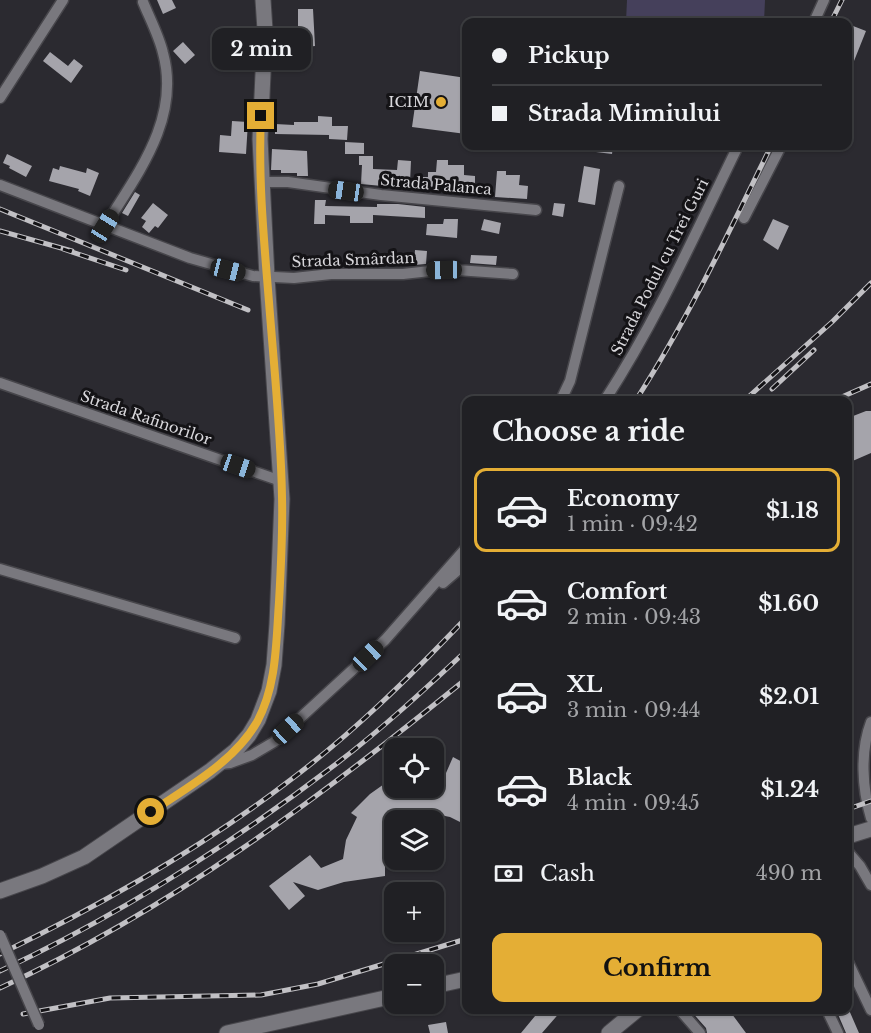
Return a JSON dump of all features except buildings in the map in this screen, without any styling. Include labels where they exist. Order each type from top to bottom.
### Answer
[{"type":"street","points":[[0,98],[63,0]]},
{"type":"street","points":[[0,891],[42,876],[84,857],[219,764],[249,735],[265,704],[274,665],[282,544],[281,481],[260,139],[265,30],[263,0]]},
{"type":"street","points":[[816,18],[824,0]]},
{"type":"street","points":[[105,226],[149,155],[164,117],[168,80],[164,54],[143,2]]},
{"type":"street","name":"Strada Podul cu Trei Guri","points":[[607,396],[673,282],[736,150]]},
{"type":"street","points":[[744,218],[779,150]]},
{"type":"street","name":"Strada Palanca","points":[[262,182],[288,182],[381,195],[536,210]]},
{"type":"street","name":"Strada Smârdan","points":[[0,185],[199,261],[253,276],[294,278],[331,274],[403,274],[448,270],[513,274]]},
{"type":"street","points":[[563,396],[570,381],[619,186]]},
{"type":"street","name":"Strada Rafinorilor","points":[[0,383],[281,481]]},
{"type":"street","points":[[219,764],[230,763],[252,755],[274,742],[352,672],[462,553]]},
{"type":"street","points":[[417,604],[462,566]]},
{"type":"street","points":[[0,569],[236,638]]},
{"type":"street","points":[[871,722],[864,758],[866,795],[871,818]]},
{"type":"street","points":[[852,835],[871,829]]},
{"type":"street","points":[[852,857],[871,885]]},
{"type":"street","points":[[0,935],[41,1029]]},
{"type":"street","points":[[852,970],[871,1010]]},
{"type":"street","points":[[444,984],[462,979]]},
{"type":"street","points":[[227,1033],[384,998]]},
{"type":"street","points":[[609,1033],[632,1014]]},
{"type":"street","points":[[683,1014],[700,1033]]},
{"type":"street","points":[[828,1014],[838,1033]]},
{"type":"shaded area","points":[[627,0],[765,0],[764,18],[626,18]]},
{"type":"railway","points":[[833,18],[842,0]]},
{"type":"railway","points":[[638,396],[724,243],[769,150]]},
{"type":"railway","points":[[0,209],[248,310]]},
{"type":"railway","points":[[0,231],[72,251]]},
{"type":"railway","points":[[63,249],[126,270]]},
{"type":"railway","points":[[749,396],[832,322],[871,283]]},
{"type":"railway","points":[[772,389],[814,350]]},
{"type":"railway","points":[[844,396],[871,384]]},
{"type":"railway","points":[[0,954],[74,917],[147,876],[252,809],[357,726],[462,622]]},
{"type":"railway","points":[[0,971],[131,902],[256,822],[370,737],[462,655]]},
{"type":"railway","points":[[0,988],[125,923],[243,848],[356,766],[462,682]]},
{"type":"railway","points":[[852,808],[871,801]]},
{"type":"railway","points":[[23,1014],[110,998],[261,995],[318,984],[462,940]]},
{"type":"place","name":"ICIM","points":[[441,102]]},
{"type":"route","points":[[151,812],[236,750],[258,720],[272,679],[280,584],[282,499],[265,253],[261,116]]}]
